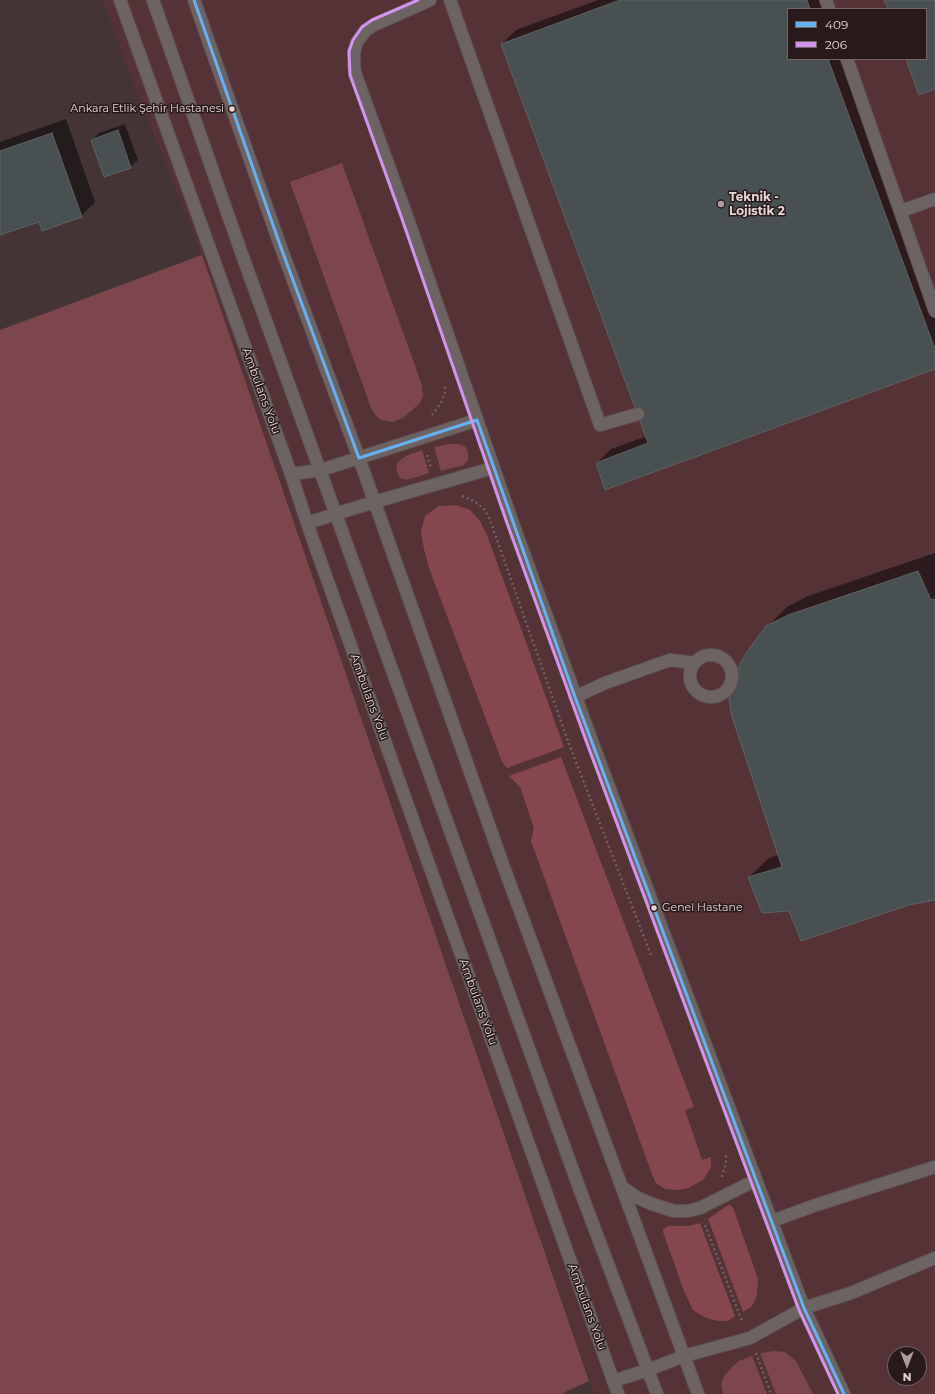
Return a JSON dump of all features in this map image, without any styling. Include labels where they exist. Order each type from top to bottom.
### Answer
[{"type":"lane","name":"Ambulans Yolu","points":[[120,0],[291,474],[307,523],[618,1394]]},
{"type":"lane","points":[[152,0],[580,1190],[657,1394]]},
{"type":"lane","points":[[194,0],[280,244],[359,458],[502,862],[698,1394]]},
{"type":"lane","points":[[430,0],[374,24],[366,30],[358,42],[354,52],[354,64],[358,82],[406,214],[493,468],[575,697],[804,1308],[844,1394]]},
{"type":"lane","points":[[450,0],[600,425],[638,414]]},
{"type":"lane","points":[[847,60],[935,311]]},
{"type":"lane","points":[[900,211],[935,199]]},
{"type":"lane","points":[[291,474],[320,470],[477,420]]},
{"type":"lane","points":[[307,523],[493,468]]},
{"type":"lane","points":[[575,697],[606,683],[670,660],[694,663]]},
{"type":"lane","points":[[772,1221],[816,1205],[935,1167]]},
{"type":"lane","points":[[622,1187],[636,1197],[663,1208],[674,1211],[688,1211],[700,1208],[756,1180]]},
{"type":"lane","points":[[613,1381],[648,1370],[684,1356],[750,1338],[804,1308],[851,1293],[935,1258]]},
{"type":"path","points":[[437,484],[416,425],[428,420],[441,403],[444,392],[444,381]]},
{"type":"path","points":[[457,496],[462,496],[474,501],[484,510],[490,520],[569,744],[652,958]]},
{"type":"path","points":[[718,1181],[722,1176],[726,1163],[724,1147]]},
{"type":"path","points":[[700,1208],[701,1216],[771,1394]]},
{"type":"shaded area","name":"Ankara Etlik Şehir Hastanesi","points":[[103,0],[935,0],[935,1394],[594,1394],[202,255],[125,62]]},
{"type":"shaded area","points":[[342,163],[422,385],[423,396],[420,403],[403,418],[393,422],[381,420],[375,415],[371,408],[290,182]]},
{"type":"shaded area","points":[[202,255],[589,1381],[561,1394],[0,1394],[0,330]]},
{"type":"shaded area","points":[[459,444],[466,447],[468,460],[464,465],[441,471],[434,447]]},
{"type":"shaded area","points":[[422,450],[429,473],[407,480],[400,478],[396,466],[400,460],[408,455]]},
{"type":"shaded area","points":[[456,505],[470,510],[480,521],[487,535],[564,747],[507,768],[502,762],[429,568],[424,549],[421,532],[425,516],[439,506]]},
{"type":"shaded area","points":[[561,757],[694,1107],[685,1110],[702,1160],[711,1157],[711,1168],[703,1180],[688,1188],[677,1190],[665,1189],[656,1183],[653,1177],[531,841],[534,828],[520,787],[509,776]]},
{"type":"shaded area","points":[[729,1205],[732,1206],[734,1210],[758,1279],[757,1294],[754,1303],[743,1312],[708,1219]]},
{"type":"shaded area","points":[[700,1223],[735,1316],[728,1321],[718,1321],[706,1318],[693,1310],[684,1291],[663,1232],[663,1229],[668,1226],[689,1226]]},
{"type":"shaded area","points":[[774,1351],[785,1352],[796,1361],[813,1394],[776,1394],[760,1353]]},
{"type":"shaded area","points":[[752,1356],[767,1394],[723,1394],[721,1384],[724,1376],[739,1361]]},
{"type":"building","name":"Teknik - Lojistik 2","points":[[620,0],[807,0],[810,8],[787,8],[787,60],[828,60],[935,349],[935,369],[605,490],[596,463],[648,443],[501,44]]},
{"type":"building","points":[[884,0],[935,0],[935,89],[919,95],[906,60],[927,60],[927,8],[888,8]]},
{"type":"building","points":[[118,130],[131,168],[104,177],[91,140]]},
{"type":"building","points":[[52,133],[82,217],[42,231],[39,222],[0,235],[0,151]]},
{"type":"building","points":[[918,571],[931,600],[935,599],[935,900],[909,905],[801,941],[789,911],[762,913],[748,877],[782,867],[732,717],[729,700],[732,681],[743,658],[766,626],[788,615]]},
{"type":"transit line","name":"409","points":[[194,0],[280,245],[359,458],[477,420],[575,697],[804,1308],[844,1394]]},
{"type":"transit line","name":"206","points":[[418,0],[372,20],[362,27],[353,40],[349,51],[350,75],[401,216],[507,523],[588,746],[799,1310],[838,1394]]},
{"type":"place","name":"Ankara Etlik Şehir Hastanesi","points":[[232,109]]},
{"type":"place","name":"Teknik - Lojistik 2","points":[[721,204]]},
{"type":"place","name":"Genel Hastane","points":[[654,908]]}]
